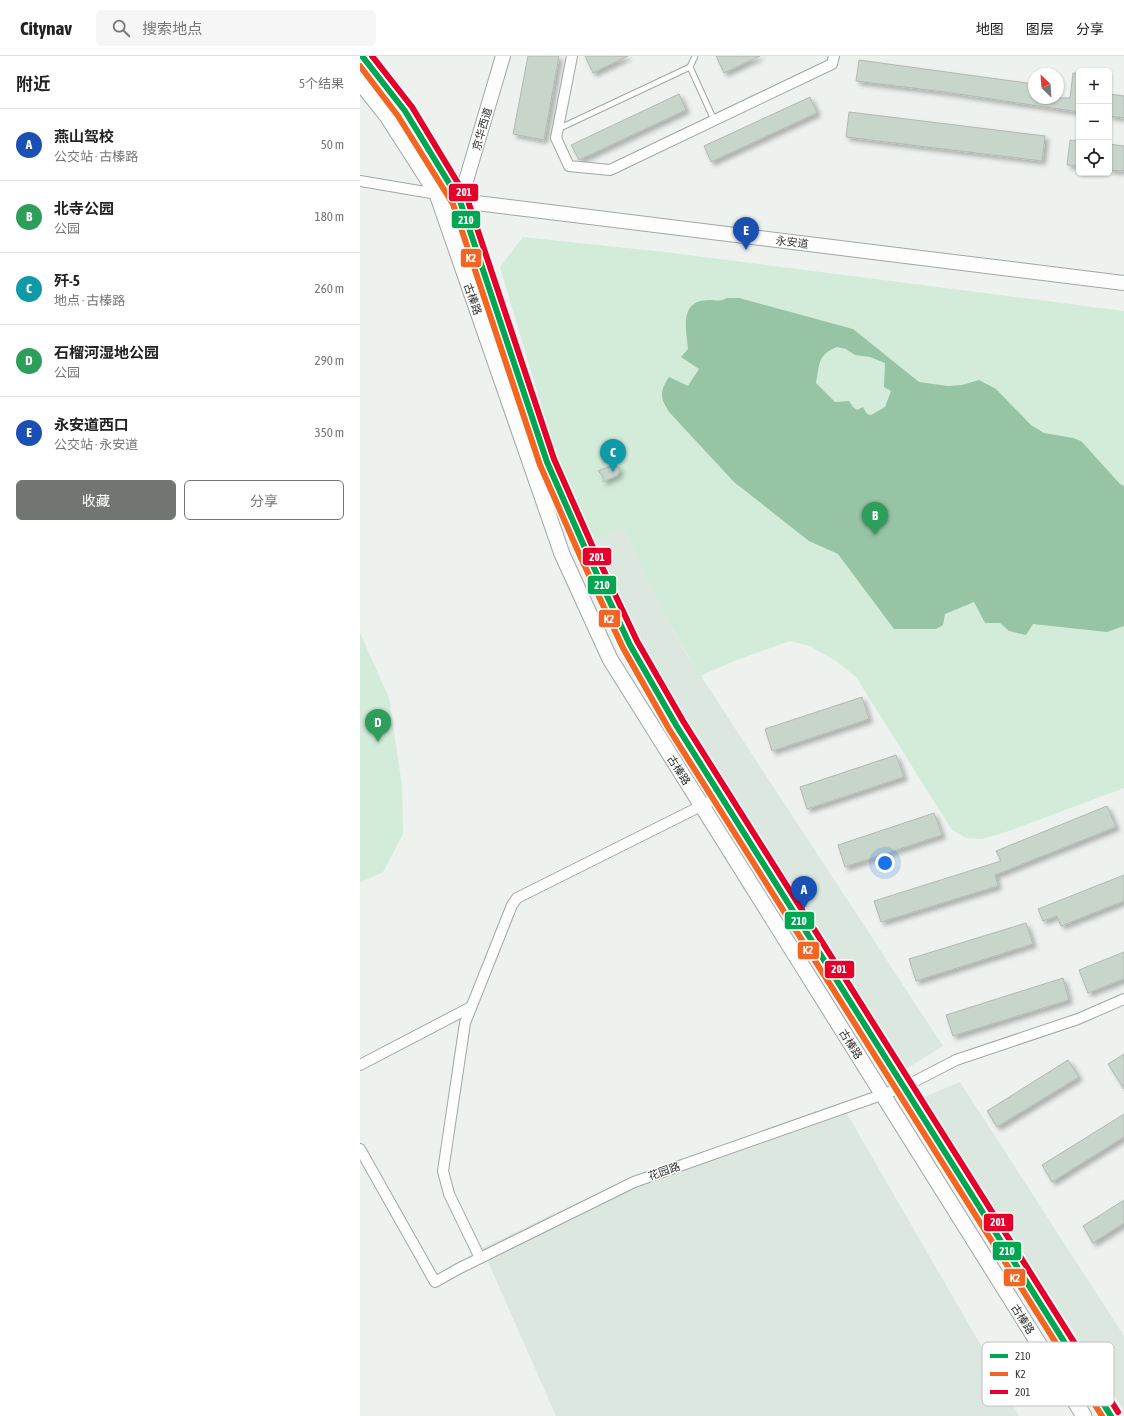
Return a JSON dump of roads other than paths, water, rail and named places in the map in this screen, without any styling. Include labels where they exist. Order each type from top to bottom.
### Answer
[{"type":"main road","name":"古榛路","points":[[362,56],[405,111],[460,201],[547,462],[630,645],[676,726],[1064,1342]]},
{"type":"main road","name":"京华西道","points":[[460,201],[503,56]]},
{"type":"main road","name":"古榛路","points":[[360,82],[387,116],[437,194],[562,554],[610,659],[1038,1342]]},
{"type":"main road","name":"永安道","points":[[437,194],[460,201],[1124,283]]},
{"type":"main road","name":"古榛路","points":[[1078,1406],[1084,1416]]},
{"type":"main road","name":"古榛路","points":[[1105,1406],[1111,1416]]},
{"type":"street","points":[[572,56],[556,138],[569,166],[610,170],[832,64],[834,56]]},
{"type":"street","points":[[360,181],[437,194]]},
{"type":"street","points":[[480,1258],[449,1194],[443,1171],[465,1023],[512,905],[517,898],[721,796]]},
{"type":"street","name":"花园路","points":[[360,1149],[435,1282],[480,1258],[634,1182],[904,1087],[956,1060],[1078,1019],[1124,999]]},
{"type":"street","points":[[360,1065],[471,1007]]},
{"type":"lane","points":[[694,56],[690,68],[714,120]]},
{"type":"lane","points":[[557,130],[690,68]]},
{"type":"place","name":"永安道西口","points":[[746,250]]},
{"type":"place","name":"歼-5","points":[[613,472]]},
{"type":"place","name":"北寺公园","points":[[875,535]]},
{"type":"place","name":"石榴河湿地公园","points":[[378,742]]},
{"type":"place","name":"燕山驾校","points":[[804,909]]}]
